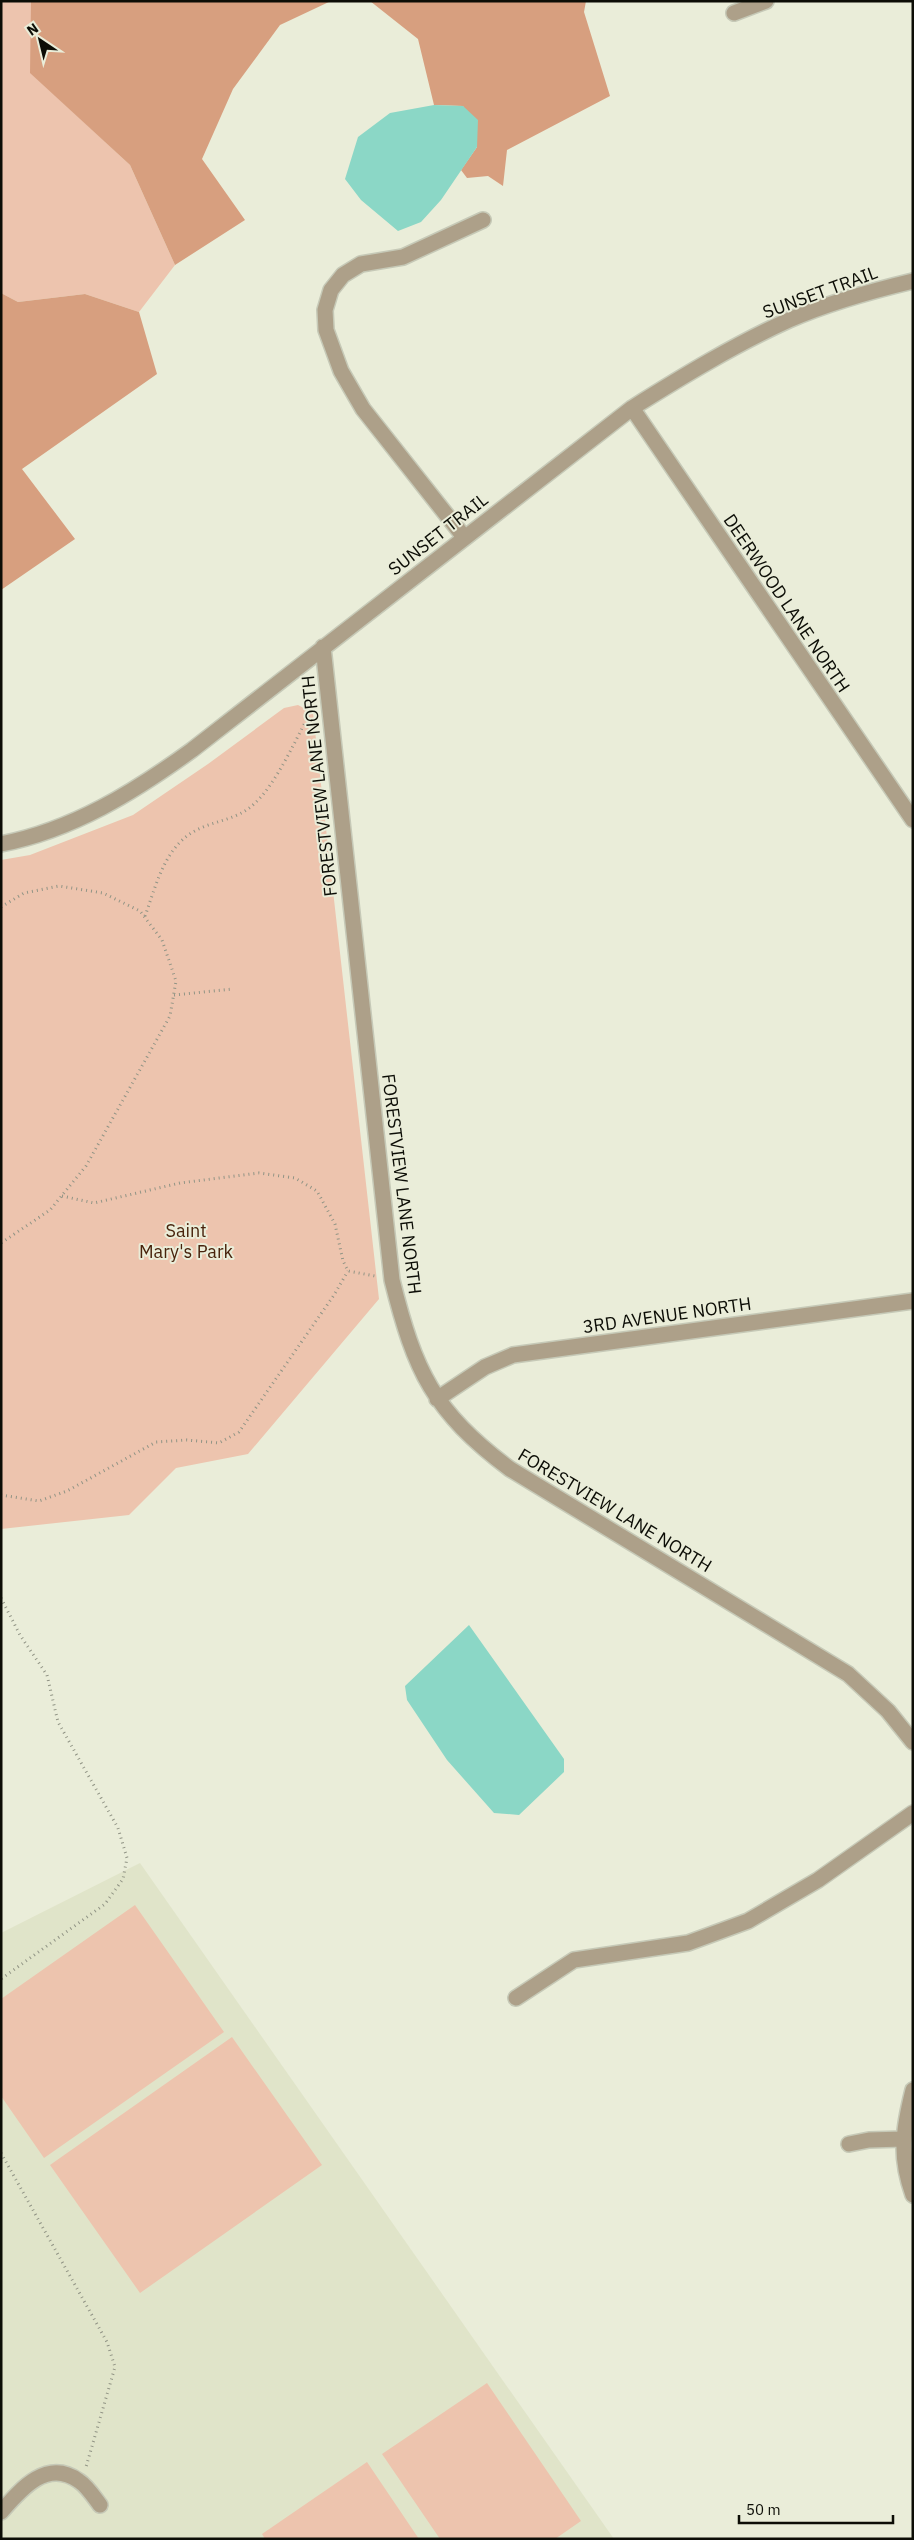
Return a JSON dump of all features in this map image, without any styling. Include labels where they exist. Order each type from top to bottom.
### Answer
[{"type":"street","points":[[734,13],[766,1]]},
{"type":"street","points":[[464,537],[363,409],[341,371],[326,330],[325,310],[331,290],[343,275],[361,264],[403,257],[483,220]]},
{"type":"street","name":"SUNSET TRAIL","points":[[1,844],[24,840],[85,818],[142,787],[632,408],[709,360],[790,320],[866,293],[913,281]]},
{"type":"street","name":"DEERWOOD LANE NORTH","points":[[632,408],[913,820]]},
{"type":"street","name":"FORESTVIEW LANE NORTH","points":[[323,647],[392,1280],[406,1334],[423,1375],[437,1400],[475,1442],[510,1469],[848,1674],[888,1711],[913,1742]]},
{"type":"street","name":"3RD AVENUE NORTH","points":[[437,1400],[485,1367],[513,1355],[913,1301]]},
{"type":"street","points":[[516,1998],[574,1960],[688,1943],[748,1921],[818,1880],[913,1813]]},
{"type":"street","points":[[913,2090],[903,2139],[905,2172],[913,2195]]},
{"type":"street","points":[[849,2144],[869,2140],[903,2139]]},
{"type":"street","points":[[1,2512],[22,2486],[43,2475],[66,2474],[81,2482],[100,2505]]},
{"type":"path","points":[[144,917],[168,856],[193,832],[229,820],[256,803],[283,764],[307,718]]},
{"type":"path","points":[[1,907],[24,893],[59,886],[103,893],[140,911],[162,940],[176,982],[170,1016],[86,1166],[50,1210],[1,1243]]},
{"type":"path","points":[[174,995],[233,990]]},
{"type":"path","points":[[62,1196],[94,1203],[200,1180],[259,1173],[295,1178],[317,1191],[335,1224],[343,1261],[348,1271]]},
{"type":"path","points":[[348,1271],[392,1280]]},
{"type":"path","points":[[1,1495],[39,1501],[67,1491],[156,1442],[187,1440],[219,1443],[239,1432],[348,1271]]},
{"type":"path","points":[[1,1598],[20,1635],[47,1676],[58,1722],[118,1828],[126,1858],[123,1879],[105,1904],[1,1979]]},
{"type":"path","points":[[1,2153],[107,2342],[115,2367],[81,2482]]},
{"type":"shaded area","points":[[31,1],[331,1],[280,25],[233,89],[202,159],[245,220],[175,265],[130,165],[30,73]]},
{"type":"shaded area","points":[[370,1],[586,1],[584,12],[610,96],[507,150],[503,186],[488,176],[467,178],[461,170],[477,147],[463,106],[434,105],[418,39]]},
{"type":"shaded area","points":[[1,293],[18,302],[85,294],[139,312],[157,374],[22,469],[75,539],[1,590]]},
{"type":"shaded area","points":[[140,1863],[614,2539],[1,2539],[1,1933]]},
{"type":"green space","points":[[1,1],[31,1],[31,73],[130,165],[175,265],[139,312],[85,294],[18,302],[1,293]]},
{"type":"green space","name":"Saint Mary's Park","points":[[298,705],[313,713],[379,1299],[248,1454],[176,1468],[129,1515],[1,1529],[1,860],[30,855],[133,815],[208,764],[284,708]]},
{"type":"green space","points":[[135,1905],[224,2032],[44,2158],[1,2096],[1,1999]]},
{"type":"green space","points":[[232,2037],[322,2165],[140,2293],[50,2165]]},
{"type":"green space","points":[[487,2383],[581,2521],[555,2539],[440,2539],[382,2454]]},
{"type":"green space","points":[[367,2462],[419,2539],[265,2539],[262,2534]]},
{"type":"water","points":[[434,105],[463,106],[478,120],[477,147],[441,200],[421,222],[398,231],[361,200],[345,179],[358,137],[390,113]]},
{"type":"water","points":[[469,1625],[564,1759],[564,1772],[519,1815],[494,1813],[447,1760],[407,1700],[405,1686]]}]
